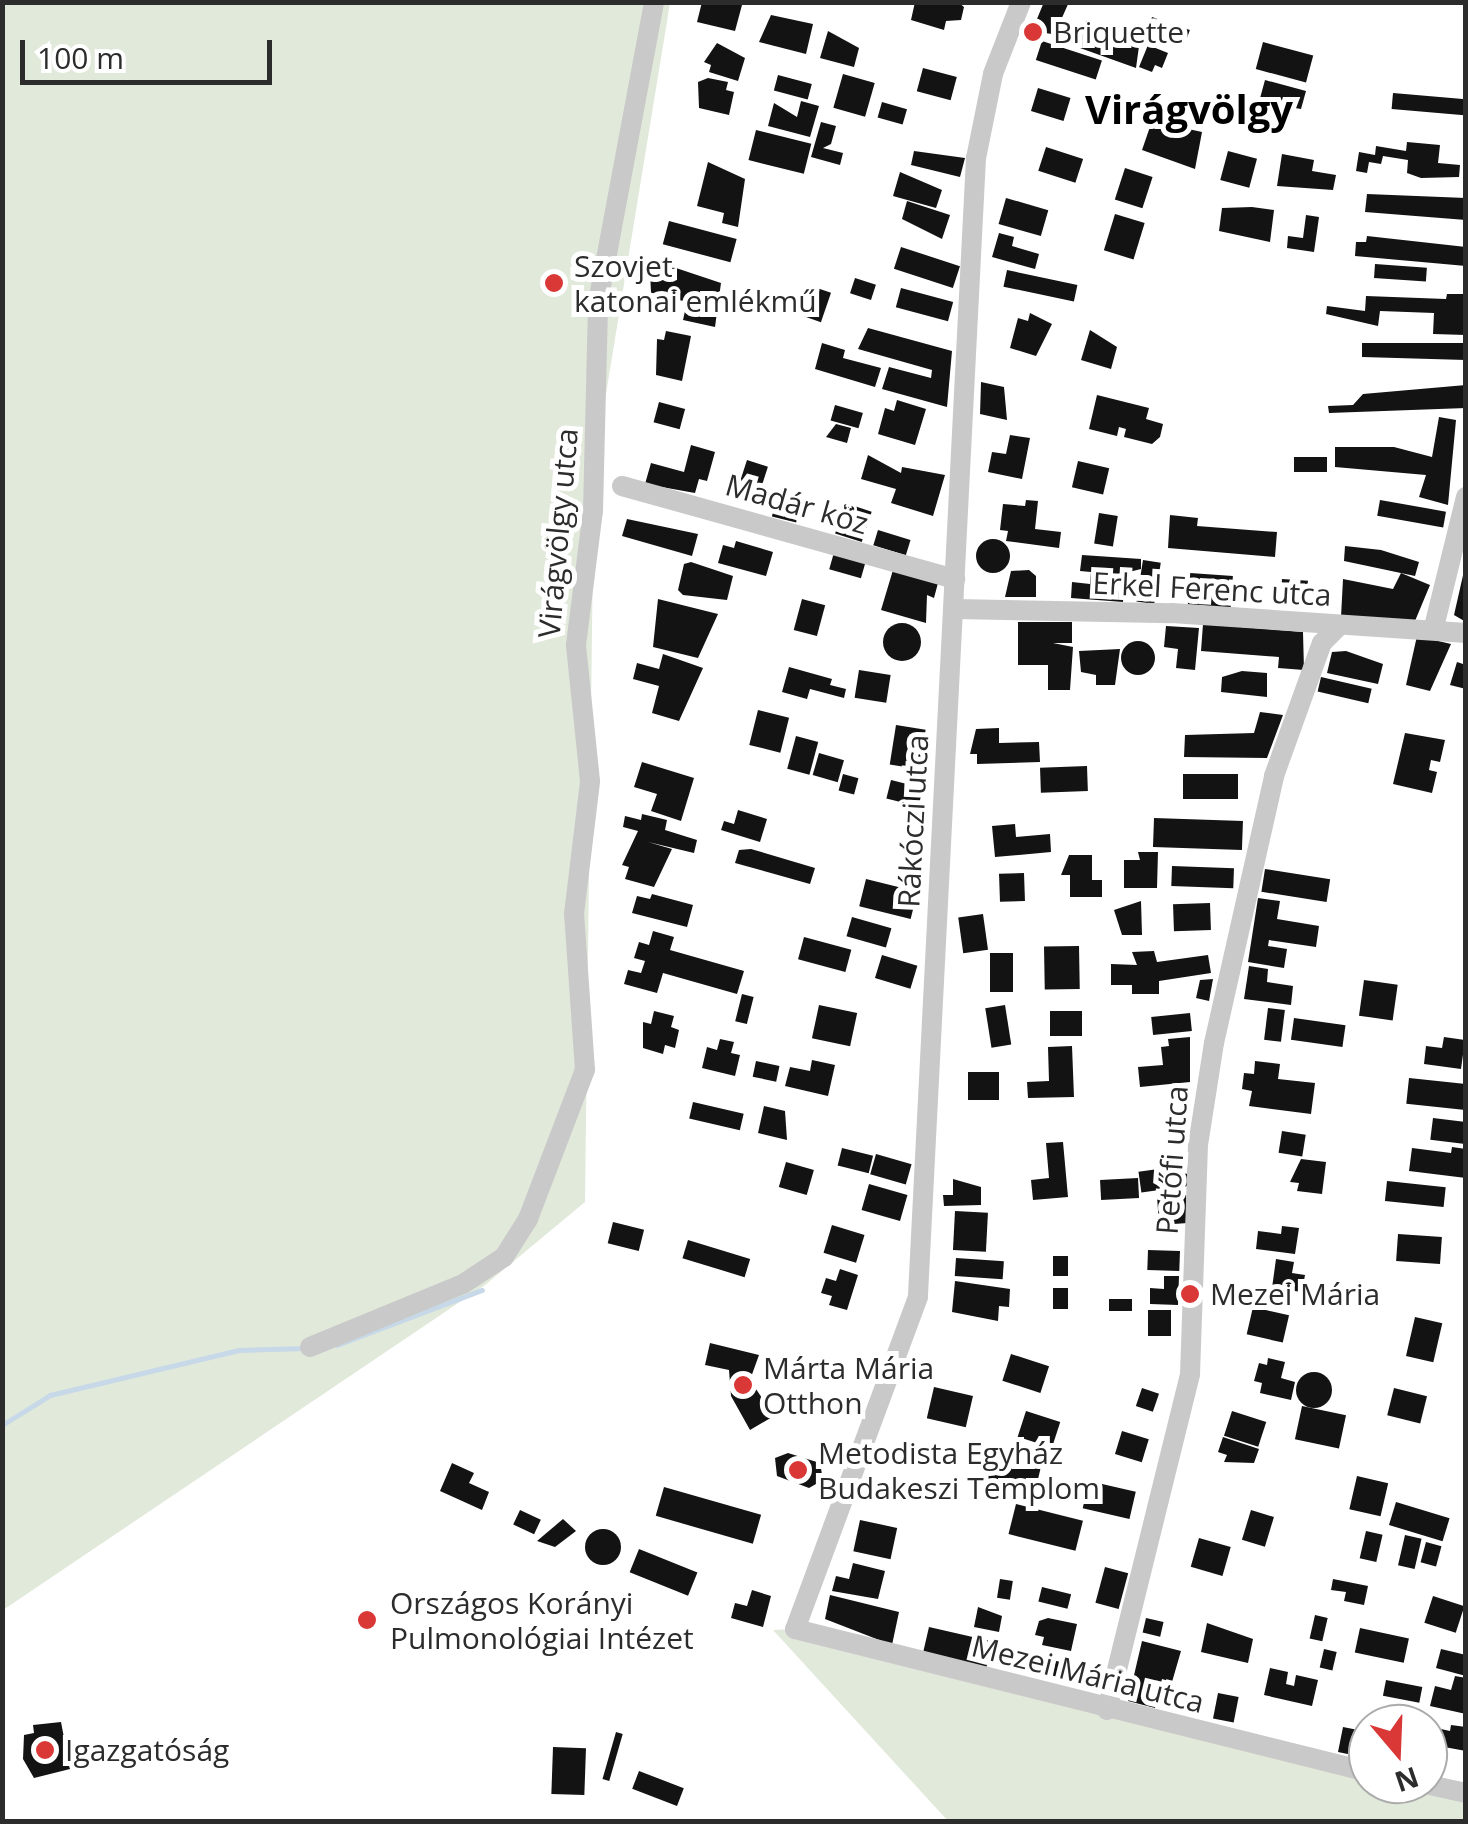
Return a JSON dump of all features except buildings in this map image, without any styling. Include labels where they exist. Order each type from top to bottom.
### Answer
[{"type":"street","name":"Virágvölgy utca","points":[[310,1348],[463,1284],[504,1257],[528,1219],[585,1070],[574,914],[590,781],[576,645],[600,407],[598,302],[654,2]]},
{"type":"street","name":"Rákóczi utca","points":[[795,1628],[918,1297],[976,158],[993,74],[1021,2]]},
{"type":"street","name":"Madár köz","points":[[622,486],[955,579]]},
{"type":"street","points":[[1434,626],[1466,496]]},
{"type":"street","name":"Erkel Ferenc utca","points":[[955,609],[1172,613],[1338,627],[1434,626],[1466,633]]},
{"type":"street","name":"Petőfi utca","points":[[1106,1710],[1190,1374],[1198,1145],[1214,1043],[1274,776],[1322,643],[1338,627]]},
{"type":"street","name":"Mezei Mária utca","points":[[795,1628],[1106,1710],[1348,1767]]},
{"type":"green space","points":[[3,3],[670,3],[594,467],[585,1202],[485,1285],[3,1610]]},
{"type":"green space","points":[[795,1629],[1348,1767],[1348,1804],[1448,1804],[1448,1789],[1465,1793],[1465,1821],[948,1821],[773,1630]]},
{"type":"waterway","points":[[337,1345],[482,1290]]},
{"type":"waterway","points":[[2,1425],[50,1395],[239,1350],[306,1348]]},
{"type":"place","name":"Briquette","points":[[1033,32]]},
{"type":"place","name":"Szovjet katonai emlékmű","points":[[554,283]]},
{"type":"place","name":"Mezei Mária","points":[[1190,1294]]},
{"type":"place","name":"Márta Mária Otthon","points":[[743,1385]]},
{"type":"place","name":"Metodista Egyház Budakeszi Templom","points":[[798,1470]]},
{"type":"place","name":"Országos Korányi Pulmonológiai Intézet","points":[[367,1620]]},
{"type":"place","name":"Igazgatóság","points":[[45,1750]]},
{"type":"district","name":"Virágvölgy","points":[[1189,109]]}]
